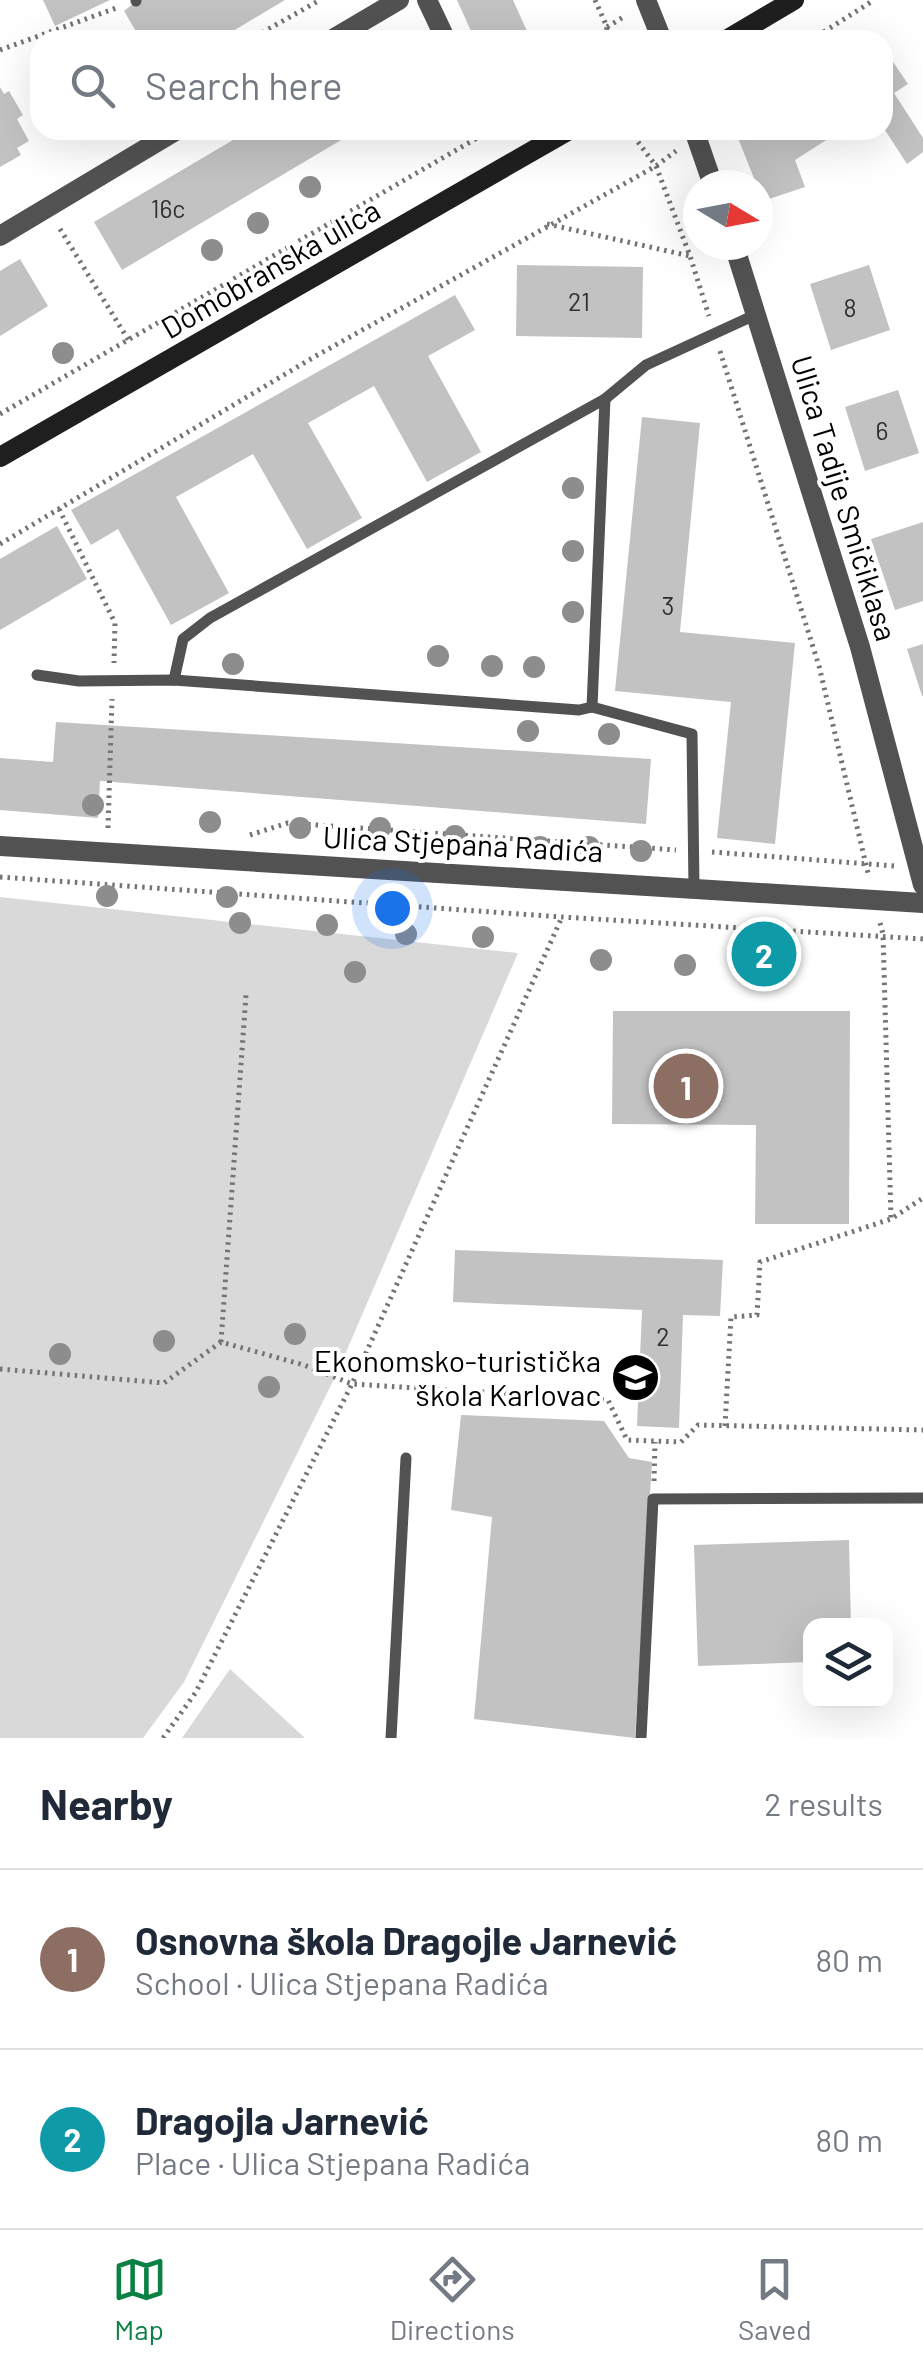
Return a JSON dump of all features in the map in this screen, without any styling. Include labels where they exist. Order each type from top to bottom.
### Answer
[{"type":"main road","points":[[743,30],[794,0]]},
{"type":"main road","name":"Domobranska ulica","points":[[0,457],[552,140]]},
{"type":"street","points":[[348,30],[399,0]]},
{"type":"street","points":[[427,0],[441,30]]},
{"type":"street","points":[[646,0],[658,30]]},
{"type":"street","points":[[0,236],[160,140]]},
{"type":"street","points":[[697,140],[708,170]]},
{"type":"street","name":"Ulica Tadije Smičiklasa","points":[[739,260],[860,647],[923,885]]},
{"type":"street","name":"Ulica Stjepana Radića","points":[[0,846],[923,902]]},
{"type":"lane","points":[[174,680],[184,639],[210,618],[605,399],[646,365],[756,314]]},
{"type":"lane","points":[[592,707],[605,399]]},
{"type":"lane","points":[[37,675],[79,681],[174,680],[579,710],[592,707],[692,734],[694,886]]},
{"type":"lane","points":[[391,1738],[406,1458]]},
{"type":"lane","points":[[641,1738],[653,1499],[923,1498]]},
{"type":"path","points":[[54,30],[136,0]]},
{"type":"path","points":[[267,30],[320,0]]},
{"type":"path","points":[[595,0],[607,30]]},
{"type":"path","points":[[827,30],[874,0]]},
{"type":"path","points":[[0,50],[30,39]]},
{"type":"path","points":[[0,414],[474,140]]},
{"type":"path","points":[[636,140],[656,166],[683,237]]},
{"type":"path","points":[[0,544],[314,357],[674,153]]},
{"type":"path","points":[[48,208],[129,341]]},
{"type":"path","points":[[547,224],[683,254]]},
{"type":"path","points":[[691,260],[818,666],[883,934],[891,1220]]},
{"type":"path","points":[[58,509],[115,623],[108,829]]},
{"type":"path","points":[[239,838],[288,823],[867,863]]},
{"type":"path","points":[[0,877],[923,939]]},
{"type":"path","points":[[164,1738],[196,1692],[352,1384],[562,917]]},
{"type":"path","points":[[221,1342],[246,995]]},
{"type":"path","points":[[725,1426],[731,1317],[757,1315],[760,1262],[891,1220],[923,1198]]},
{"type":"path","points":[[0,1368],[164,1382],[221,1342],[304,1364],[352,1384],[608,1400],[627,1440],[681,1442],[698,1425],[923,1430]]},
{"type":"path","points":[[653,1499],[654,1441]]},
{"type":"shaded area","points":[[0,897],[518,953],[337,1373],[184,1682],[143,1738],[0,1738]]},
{"type":"shaded area","points":[[230,1669],[305,1738],[182,1738]]},
{"type":"building","points":[[43,0],[110,0],[55,26]]},
{"type":"building","points":[[138,0],[285,0],[235,30],[135,30],[124,11]]},
{"type":"building","points":[[457,0],[513,0],[526,30],[470,30]]},
{"type":"building","points":[[893,62],[908,84],[894,93],[923,138],[923,152],[907,164],[891,140]]},
{"type":"building","points":[[0,87],[4,94],[9,91],[23,115],[17,119],[29,141],[17,148],[21,155],[0,167]]},
{"type":"building","points":[[233,140],[341,140],[122,270],[94,222]]},
{"type":"building","points":[[739,140],[826,140],[795,160],[805,187],[773,198],[773,170],[751,170]]},
{"type":"building","points":[[20,259],[48,306],[0,336],[0,271]]},
{"type":"building","points":[[517,265],[643,267],[642,338],[516,336]]},
{"type":"building","points":[[869,265],[890,330],[831,350],[810,284]]},
{"type":"building","points":[[455,295],[475,330],[428,356],[481,452],[427,482],[374,386],[308,423],[362,518],[307,549],[253,454],[176,497],[229,593],[171,625],[118,529],[91,545],[71,510]]},
{"type":"building","points":[[898,390],[919,453],[865,471],[845,407]]},
{"type":"building","points":[[642,417],[700,423],[680,632],[795,643],[775,844],[717,838],[731,702],[615,691]]},
{"type":"building","points":[[923,522],[923,601],[895,610],[871,539]]},
{"type":"building","points":[[57,526],[87,579],[0,630],[0,559]]},
{"type":"building","points":[[923,644],[923,696],[922,696],[907,649]]},
{"type":"building","points":[[56,722],[651,759],[646,824],[100,781],[98,818],[0,810],[0,758],[53,762]]},
{"type":"building","points":[[613,1011],[850,1011],[849,1224],[755,1224],[756,1125],[612,1124]]},
{"type":"building","points":[[455,1250],[723,1260],[720,1316],[683,1315],[679,1428],[637,1426],[642,1310],[453,1302]]},
{"type":"building","points":[[461,1415],[604,1421],[629,1458],[652,1462],[635,1738],[474,1719],[492,1517],[451,1510]]},
{"type":"building","points":[[849,1540],[851,1618],[803,1618],[803,1662],[698,1666],[694,1545]]},
{"type":"place","name":"Dragojla Jarnević","points":[[764,954]]},
{"type":"place","name":"Osnovna škola Dragojle Jarnević","points":[[686,1086]]},
{"type":"place","name":"Ekonomsko-turistička škola Karlovac","points":[[636,1377]]}]
